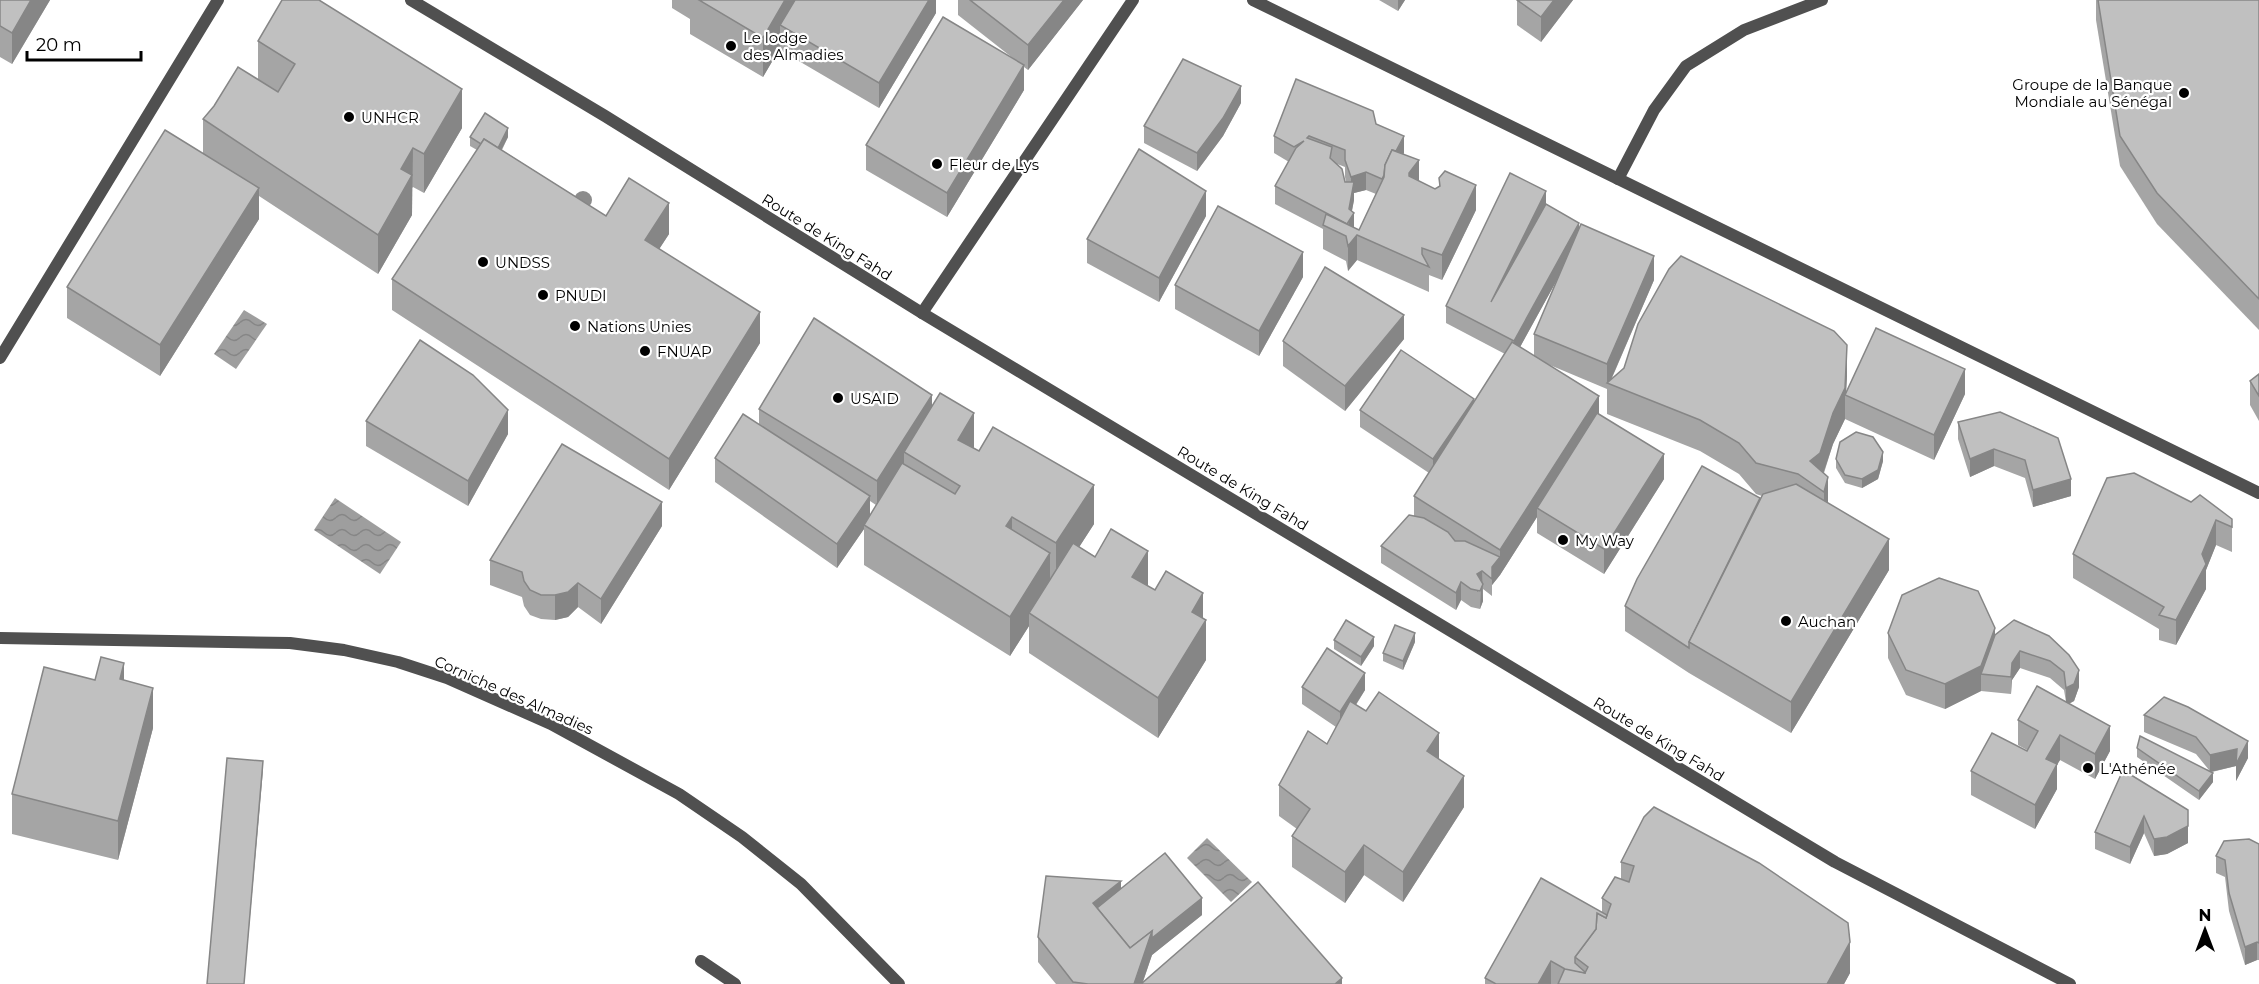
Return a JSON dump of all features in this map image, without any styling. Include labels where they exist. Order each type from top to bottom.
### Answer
[{"type":"street","points":[[0,358],[218,0]]},
{"type":"street","name":"Route de King Fahd","points":[[411,0],[605,116],[922,313],[1835,861],[2070,984]]},
{"type":"street","points":[[922,313],[1133,0]]},
{"type":"street","points":[[1253,0],[2259,493]]},
{"type":"street","points":[[1618,179],[1654,110],[1686,66],[1744,30],[1822,0]]},
{"type":"street","name":"Corniche des Almadies","points":[[0,638],[290,643],[344,650],[398,662],[447,678],[551,724],[679,794],[742,837],[801,884],[899,984]]},
{"type":"street","points":[[700,961],[735,984]]},
{"type":"water","points":[[244,310],[267,324],[236,369],[214,354]]},
{"type":"water","points":[[335,498],[401,542],[380,574],[314,530]]},
{"type":"water","points":[[1207,838],[1252,882],[1231,902],[1187,858]]},
{"type":"building","points":[[0,0],[31,0],[12,33],[0,26]]},
{"type":"building","points":[[282,0],[319,0],[462,89],[424,154],[413,148],[401,169],[412,175],[378,235],[203,119],[214,106],[238,67],[278,92],[295,64],[258,41]]},
{"type":"building","points":[[699,0],[785,0],[763,38]]},
{"type":"building","points":[[795,0],[929,0],[879,83],[780,25]]},
{"type":"building","points":[[970,0],[1064,0],[1028,45]]},
{"type":"building","points":[[1517,0],[1554,0],[1541,17]]},
{"type":"building","name":"Groupe de la Banque Mondiale au Sénégal","points":[[2098,0],[2259,0],[2259,299],[2157,193],[2120,136]]},
{"type":"building","points":[[943,17],[1024,65],[947,193],[866,145]]},
{"type":"building","points":[[1183,59],[1241,86],[1223,118],[1197,153],[1144,126]]},
{"type":"building","points":[[1296,79],[1373,111],[1376,124],[1404,136],[1396,151],[1392,150],[1382,179],[1366,172],[1351,177],[1345,160],[1345,150],[1309,136],[1307,138],[1332,147],[1330,158],[1342,169],[1345,182],[1354,182],[1349,209],[1354,213],[1347,224],[1275,186],[1296,148],[1304,141],[1294,147],[1274,136]]},
{"type":"building","points":[[485,113],[508,128],[498,148],[484,139],[481,144],[470,137]]},
{"type":"building","points":[[165,130],[259,188],[160,345],[67,287]]},
{"type":"building","name":"Nations Unies","points":[[484,139],[606,216],[629,178],[669,203],[645,240],[760,312],[669,459],[392,279]]},
{"type":"building","points":[[1139,149],[1206,191],[1159,278],[1087,239]]},
{"type":"building","points":[[1392,150],[1419,160],[1409,176],[1435,189],[1440,186],[1439,178],[1445,171],[1476,185],[1442,255],[1422,248],[1422,254],[1429,267],[1357,235],[1348,246],[1346,236],[1323,225],[1326,214],[1359,230],[1384,177],[1385,165]]},
{"type":"building","points":[[1510,173],[1546,191],[1491,302],[1546,204],[1579,223],[1514,341],[1446,306]]},
{"type":"building","points":[[1218,206],[1303,252],[1259,331],[1175,285]]},
{"type":"building","points":[[1581,224],[1654,256],[1607,364],[1534,334]]},
{"type":"building","points":[[1681,256],[1834,331],[1847,345],[1845,388],[1833,413],[1820,453],[1810,461],[1828,477],[1824,492],[1798,474],[1756,463],[1739,443],[1700,420],[1607,383],[1624,368],[1638,324],[1669,269]]},
{"type":"building","points":[[1325,267],[1404,315],[1345,386],[1283,341]]},
{"type":"building","points":[[814,318],[932,395],[877,481],[759,409]]},
{"type":"building","points":[[1876,328],[1965,369],[1934,435],[1845,395]]},
{"type":"building","points":[[420,340],[473,375],[508,410],[468,481],[366,421]]},
{"type":"building","points":[[1512,342],[1599,396],[1500,550],[1414,496]]},
{"type":"building","points":[[1401,350],[1474,399],[1433,459],[1360,410]]},
{"type":"building","points":[[2259,374],[2259,396],[2250,381]]},
{"type":"building","points":[[940,393],[974,413],[958,440],[979,451],[993,427],[1094,485],[1056,543],[1012,517],[1006,526],[1050,553],[1010,617],[864,525],[902,463],[955,494],[960,486],[904,452]]},
{"type":"building","points":[[2000,412],[2058,438],[2071,479],[2033,490],[2025,460],[1994,449],[1970,459],[1958,422]]},
{"type":"building","points":[[1597,413],[1664,454],[1604,549],[1537,508]]},
{"type":"building","points":[[743,414],[870,496],[837,544],[715,458]]},
{"type":"building","points":[[1856,432],[1873,437],[1883,452],[1878,470],[1862,479],[1845,475],[1836,459],[1840,442]]},
{"type":"building","points":[[562,444],[662,502],[601,599],[578,583],[568,592],[541,595],[530,590],[524,581],[522,572],[490,560]]},
{"type":"building","points":[[1702,466],[1760,498],[1689,642],[1689,648],[1625,606],[1637,579]]},
{"type":"building","points":[[2134,473],[2191,502],[2200,495],[2232,519],[2232,527],[2216,520],[2202,554],[2206,564],[2176,620],[2159,615],[2164,607],[2073,554],[2107,478]]},
{"type":"building","name":"Auchan","points":[[1796,484],[1889,539],[1791,702],[1689,642],[1763,494]]},
{"type":"building","points":[[1409,515],[1424,518],[1448,532],[1455,541],[1465,541],[1500,557],[1492,567],[1492,579],[1482,571],[1477,574],[1483,584],[1480,591],[1471,589],[1461,582],[1456,593],[1381,546]]},
{"type":"building","points":[[1111,529],[1148,551],[1132,577],[1155,590],[1166,571],[1203,593],[1192,612],[1206,620],[1158,698],[1029,613],[1073,543],[1095,557]]},
{"type":"building","points":[[1939,578],[1978,591],[1995,628],[1981,666],[1945,684],[1906,670],[1888,633],[1902,595]]},
{"type":"building","points":[[1346,620],[1374,637],[1361,657],[1334,640]]},
{"type":"building","points":[[2014,620],[2049,636],[2069,655],[2079,670],[2074,684],[2066,688],[2064,672],[2050,661],[2020,651],[2012,663],[2011,677],[1981,674],[1995,635]]},
{"type":"building","points":[[1395,625],[1415,633],[1403,661],[1383,653]]},
{"type":"building","points":[[1327,648],[1365,673],[1340,712],[1302,687]]},
{"type":"building","points":[[101,657],[124,663],[120,679],[153,688],[118,821],[12,794],[44,667],[95,680]]},
{"type":"building","points":[[2037,686],[2110,726],[2095,754],[2060,735],[2046,759],[2057,764],[2035,805],[1971,771],[1992,733],[2027,751],[2038,731],[2018,720]]},
{"type":"building","points":[[1379,692],[1439,733],[1427,751],[1464,776],[1403,872],[1364,845],[1345,872],[1292,836],[1310,809],[1279,785],[1308,731],[1327,744],[1350,701],[1366,711]]},
{"type":"building","points":[[2164,697],[2188,707],[2248,741],[2236,764],[2237,749],[2210,755],[2196,737],[2144,715]]},
{"type":"building","points":[[2140,736],[2213,773],[2199,791],[2137,748]]},
{"type":"building","points":[[227,758],[263,761],[244,984],[207,984]]},
{"type":"building","points":[[2123,770],[2188,810],[2188,826],[2167,837],[2154,839],[2144,816],[2130,847],[2095,832]]},
{"type":"building","points":[[1654,807],[1759,863],[1848,923],[1850,942],[1827,984],[1558,984],[1565,968],[1585,973],[1588,967],[1575,957],[1596,929],[1597,913],[1606,918],[1611,904],[1602,898],[1615,877],[1629,882],[1634,866],[1621,862],[1644,817]]},
{"type":"building","points":[[2249,839],[2259,844],[2259,943],[2245,947],[2229,893],[2225,860],[2216,856],[2224,841]]},
{"type":"building","points":[[1165,853],[1202,898],[1152,938],[1152,931],[1130,948],[1097,908]]},
{"type":"building","points":[[1046,876],[1121,881],[1093,903],[1130,948],[1152,931],[1134,984],[1073,982],[1038,937]]},
{"type":"building","points":[[1541,878],[1607,915],[1606,918],[1597,913],[1596,929],[1575,957],[1575,963],[1585,973],[1565,969],[1551,961],[1538,984],[1496,984],[1485,978]]},
{"type":"building","points":[[1258,882],[1342,978],[1335,984],[1141,984]]},
{"type":"place","name":"Le lodge des Almadies","points":[[731,46]]},
{"type":"place","name":"Groupe de la Banque Mondiale au Sénégal","points":[[2184,93]]},
{"type":"place","name":"UNHCR","points":[[349,117]]},
{"type":"place","name":"Fleur de Lys","points":[[937,164]]},
{"type":"place","name":"UNDSS","points":[[483,262]]},
{"type":"place","name":"PNUDI","points":[[543,295]]},
{"type":"place","name":"Nations Unies","points":[[575,326]]},
{"type":"place","name":"FNUAP","points":[[645,351]]},
{"type":"place","name":"USAID","points":[[838,398]]},
{"type":"place","name":"My Way","points":[[1563,540]]},
{"type":"place","name":"Auchan","points":[[1786,621]]},
{"type":"place","name":"L'Athénée","points":[[2088,768]]}]
